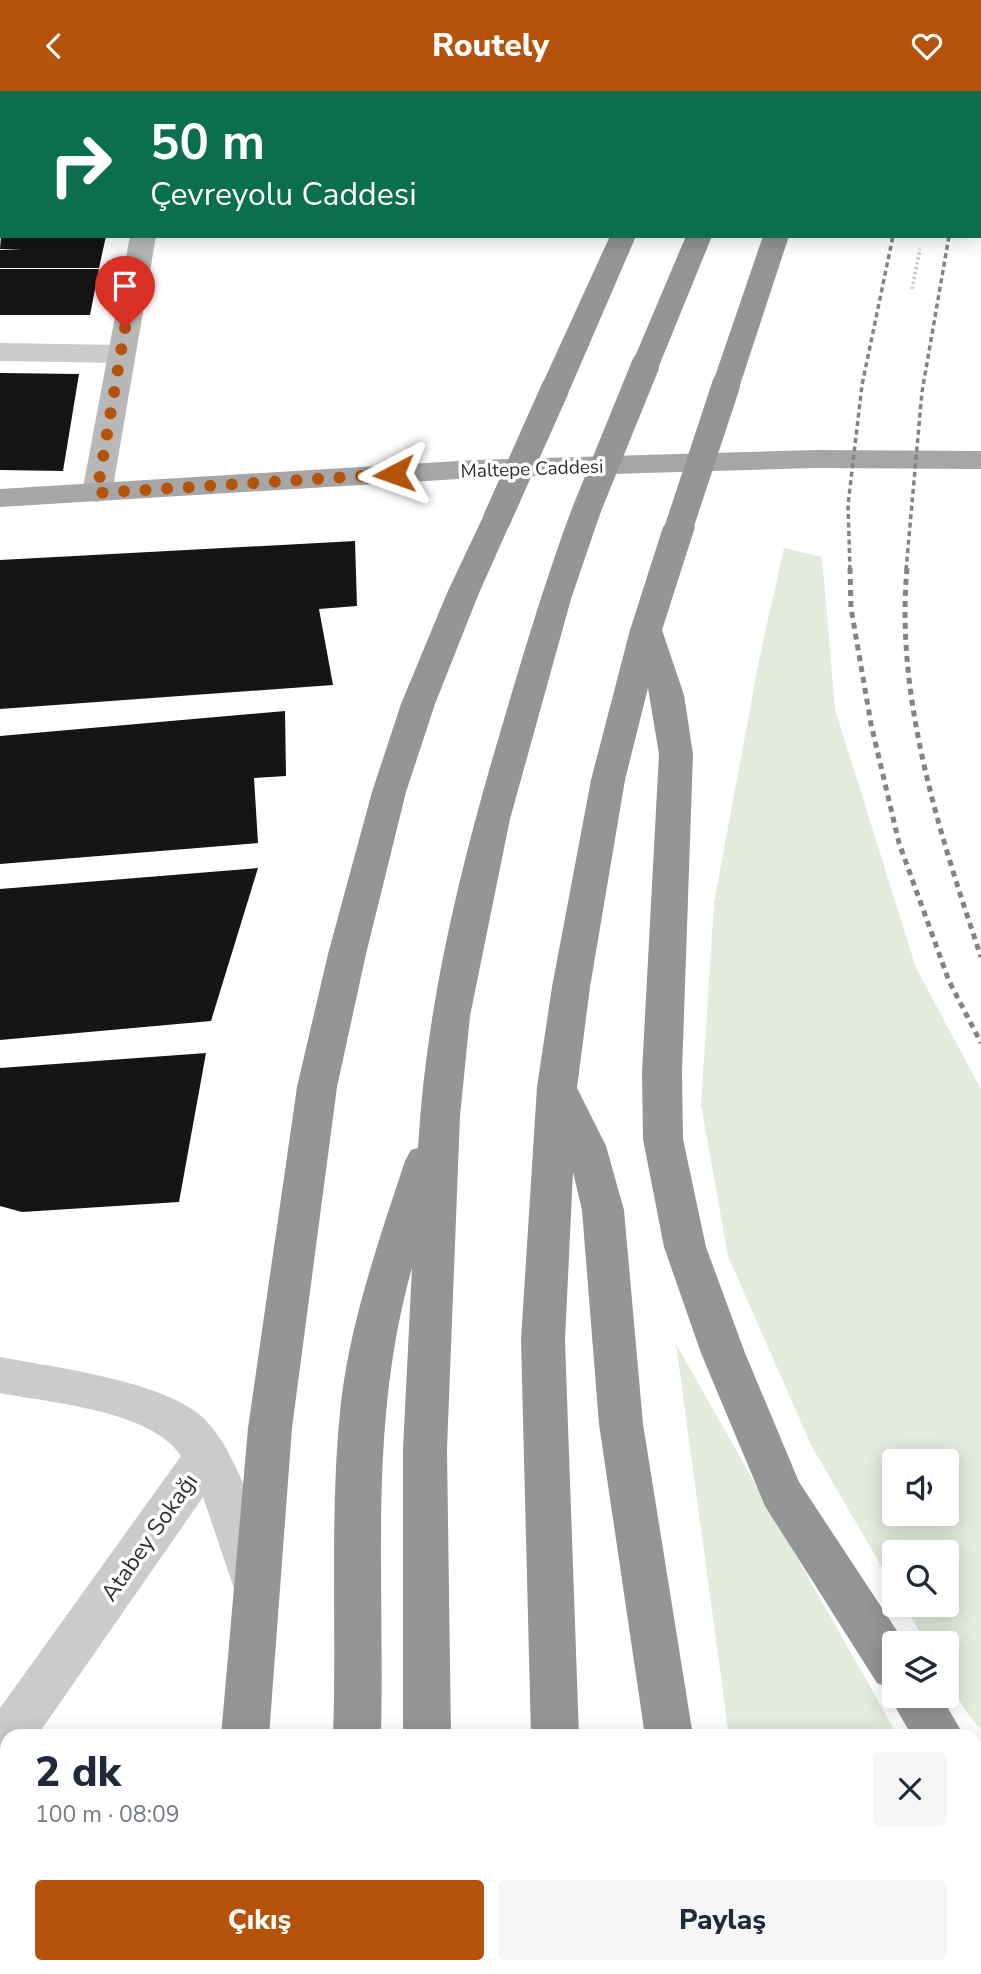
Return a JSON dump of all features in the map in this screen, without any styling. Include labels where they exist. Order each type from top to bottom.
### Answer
[{"type":"highway","points":[[246,1729],[270,1428],[294,1240],[323,1061],[389,792],[423,692],[463,593],[623,238]]},
{"type":"highway","points":[[427,1729],[425,1449],[440,1116],[454,1003],[492,819],[555,599],[586,511],[698,238]]},
{"type":"highway","points":[[555,1729],[543,1340],[557,1087],[571,987],[606,793],[646,630],[775,238]]},
{"type":"highway","points":[[646,630],[667,695],[676,754],[662,1072],[663,1139],[685,1247],[723,1353],[781,1492],[882,1649]]},
{"type":"highway","points":[[557,1087],[586,1146],[603,1210],[621,1424],[668,1729]]},
{"type":"highway","points":[[357,1729],[360,1669],[359,1462],[370,1355],[398,1247],[440,1116]]},
{"type":"highway","points":[[921,1708],[935,1729]]},
{"type":"main road","points":[[97,493],[143,238]]},
{"type":"main road","name":"Maltepe Caddesi","points":[[0,498],[489,468],[816,459],[981,460]]},
{"type":"street","points":[[0,352],[120,353]]},
{"type":"street","name":"Atabey Sokağı","points":[[0,1375],[137,1405],[181,1426],[206,1457],[14,1729]]},
{"type":"street","points":[[206,1457],[230,1509],[256,1594]]},
{"type":"path","points":[[912,289],[920,249]]},
{"type":"green space","points":[[784,548],[822,557],[835,709],[916,968],[981,1089],[981,1729],[959,1699],[959,1631],[919,1631],[911,1617],[959,1617],[959,1540],[882,1540],[882,1567],[811,1445],[728,1256],[701,1105],[714,903],[760,655]]},
{"type":"green space","points":[[676,1344],[882,1708],[894,1729],[728,1729]]},
{"type":"building","points":[[1,238],[106,238],[99,268],[0,268],[0,250],[23,250],[0,249]]},
{"type":"building","points":[[0,269],[99,269],[90,315],[0,315]]},
{"type":"building","points":[[0,373],[79,374],[63,471],[0,470]]},
{"type":"building","points":[[355,541],[357,606],[319,609],[333,685],[0,709],[0,560]]},
{"type":"building","points":[[285,711],[286,776],[254,778],[258,843],[0,864],[0,736]]},
{"type":"building","points":[[258,868],[211,1021],[0,1040],[0,889]]},
{"type":"building","points":[[206,1053],[179,1202],[22,1212],[0,1206],[0,1068]]},
{"type":"railway","points":[[850,570],[848,505],[862,385],[893,238]]},
{"type":"railway","points":[[906,570],[922,392],[949,238]]},
{"type":"railway","points":[[850,568],[851,608],[871,724],[899,843],[949,981],[981,1043]]},
{"type":"railway","points":[[907,568],[905,617],[914,716],[936,815],[981,957]]},
{"type":"route","points":[[125,328],[97,493],[394,474]]}]
